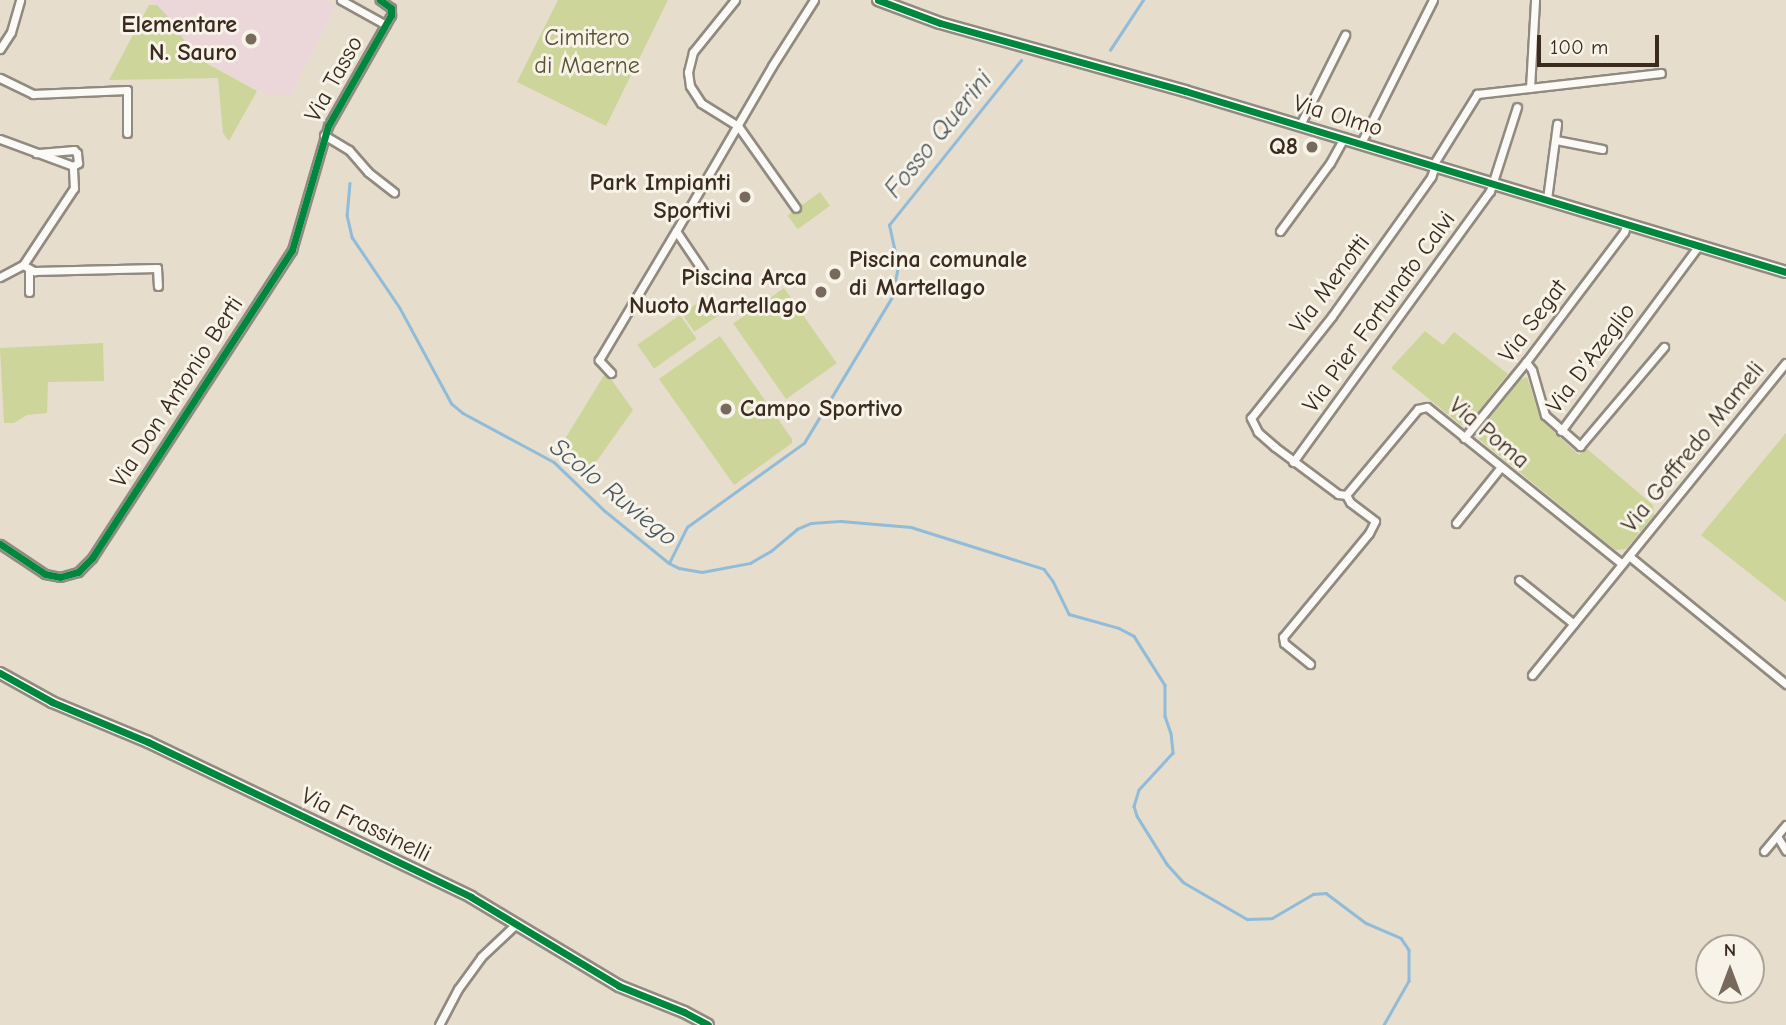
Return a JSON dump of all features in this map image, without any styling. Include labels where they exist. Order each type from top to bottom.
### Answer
[{"type":"street","points":[[0,49],[11,32],[20,0]]},
{"type":"street","name":"Via Tasso","points":[[341,0],[386,25]]},
{"type":"street","name":"Via Tasso","points":[[323,139],[386,25],[391,8],[380,0]]},
{"type":"street","points":[[735,0],[693,52],[688,72],[697,98],[736,125],[796,208]]},
{"type":"street","points":[[611,373],[599,360],[736,125],[814,0]]},
{"type":"street","name":"Via Olmo","points":[[878,0],[940,23],[1300,125],[1786,272]]},
{"type":"street","name":"Via Olmo","points":[[1361,143],[1433,0]]},
{"type":"street","points":[[1535,0],[1530,88],[1661,72]]},
{"type":"street","name":"Via Olmo","points":[[1300,125],[1345,36]]},
{"type":"street","points":[[0,78],[33,94],[127,90],[127,133]]},
{"type":"street","name":"Via Menotti","points":[[1293,462],[1258,432],[1252,421],[1254,414],[1332,316],[1389,237],[1477,94],[1530,88]]},
{"type":"street","points":[[1494,183],[1517,107]]},
{"type":"street","points":[[1547,200],[1557,124]]},
{"type":"street","points":[[1279,231],[1330,163],[1344,138]]},
{"type":"street","points":[[0,139],[73,166]]},
{"type":"street","points":[[323,139],[349,150],[368,172],[394,192]]},
{"type":"street","name":"Via Don Antonio Berti","points":[[0,544],[45,574],[60,577],[78,572],[92,558],[292,250],[323,139]]},
{"type":"street","points":[[1556,140],[1602,149]]},
{"type":"street","points":[[36,153],[74,150],[78,153],[78,163],[73,166]]},
{"type":"street","points":[[29,292],[26,267],[72,192],[75,180],[73,166]]},
{"type":"street","name":"Via Pier Fortunato Calvi","points":[[1293,462],[1494,183]]},
{"type":"street","name":"Via Segat","points":[[1464,438],[1526,362],[1624,232],[1627,224]]},
{"type":"street","points":[[676,231],[703,271]]},
{"type":"street","name":"Via D'Azeglio","points":[[1526,362],[1532,370],[1545,415],[1561,431],[1699,245]]},
{"type":"street","points":[[0,277],[26,267],[157,268],[158,286]]},
{"type":"street","points":[[1561,431],[1577,446],[1583,444],[1664,347]]},
{"type":"street","name":"Via Goffredo Mameli","points":[[1532,675],[1786,363]]},
{"type":"street","name":"Via Poma","points":[[1346,495],[1423,407],[1431,410],[1622,564]]},
{"type":"street","points":[[1293,462],[1338,494],[1346,495],[1375,523],[1283,637],[1284,643],[1310,664]]},
{"type":"street","points":[[1456,523],[1500,468]]},
{"type":"street","points":[[1629,556],[1786,684]]},
{"type":"street","points":[[1519,579],[1574,624]]},
{"type":"street","name":"Via Frassinelli","points":[[0,673],[52,702],[148,742],[471,897],[619,986],[684,1012],[708,1025]]},
{"type":"street","points":[[1764,851],[1786,825]]},
{"type":"street","points":[[1777,836],[1786,852]]},
{"type":"street","points":[[439,1025],[458,989],[481,957],[516,924]]},
{"type":"shaded area","name":"Elementare N. Sauro","points":[[150,0],[326,0],[336,6],[290,97],[280,93],[272,97],[194,57],[172,21]]},
{"type":"green space","name":"Cimitero di Maerne","points":[[558,0],[668,0],[606,126],[517,82]]},
{"type":"green space","points":[[149,5],[157,5],[172,21],[195,57],[257,91],[229,141],[223,133],[218,78],[109,80]]},
{"type":"green space","points":[[820,192],[830,206],[798,229],[788,216]]},
{"type":"green space","points":[[784,288],[837,363],[786,399],[733,324]]},
{"type":"green space","points":[[711,294],[723,312],[694,332],[682,314]]},
{"type":"green space","points":[[680,315],[697,339],[654,369],[637,345]]},
{"type":"green space","points":[[1425,331],[1443,345],[1454,332],[1508,374],[1467,425],[1461,425],[1391,368]]},
{"type":"green space","name":"Campo Sportivo","points":[[720,336],[792,439],[792,443],[734,485],[659,379]]},
{"type":"green space","points":[[103,343],[104,381],[48,382],[47,413],[27,415],[14,423],[4,423],[0,348]]},
{"type":"green space","points":[[606,372],[633,410],[591,469],[562,444]]},
{"type":"green space","points":[[1527,377],[1541,420],[1579,455],[1586,448],[1653,505],[1654,516],[1626,549],[1615,550],[1479,439],[1481,429],[1520,380]]},
{"type":"green space","points":[[1786,433],[1786,602],[1701,535]]},
{"type":"waterway","name":"Fosso Querini","points":[[1110,50],[1143,0]]},
{"type":"waterway","name":"Fosso Querini","points":[[669,563],[687,527],[804,443],[892,297],[898,266],[889,225],[1021,60]]},
{"type":"waterway","name":"Scolo Ruviego","points":[[350,183],[347,215],[352,237],[400,308],[452,404],[463,413],[554,462],[605,511],[669,563],[679,568],[702,572],[750,563],[771,551],[797,529],[811,523],[841,521],[911,527],[1044,569],[1069,614],[1119,628],[1134,636],[1165,685],[1165,716],[1171,733],[1173,753],[1139,790],[1134,806],[1137,816],[1167,864],[1183,882],[1247,919],[1272,918],[1313,894],[1326,893],[1366,923],[1401,938],[1409,950],[1409,981],[1384,1025]]},
{"type":"cycle path","points":[[0,544],[45,574],[60,577],[78,572],[92,558],[292,250],[328,126],[391,15],[391,8],[380,0]]},
{"type":"cycle path","points":[[878,0],[940,23],[1185,91],[1786,272]]},
{"type":"cycle path","points":[[0,673],[52,702],[148,742],[471,897],[619,986],[684,1012],[708,1025]]},
{"type":"place","name":"Elementare N. Sauro","points":[[251,39]]},
{"type":"place","name":"Q8","points":[[1312,147]]},
{"type":"place","name":"Park Impianti Sportivi","points":[[745,197]]},
{"type":"place","name":"Piscina comunale di Martellago","points":[[835,274]]},
{"type":"place","name":"Piscina Arca Nuoto Martellago","points":[[821,292]]},
{"type":"place","name":"Campo Sportivo","points":[[726,409]]}]
